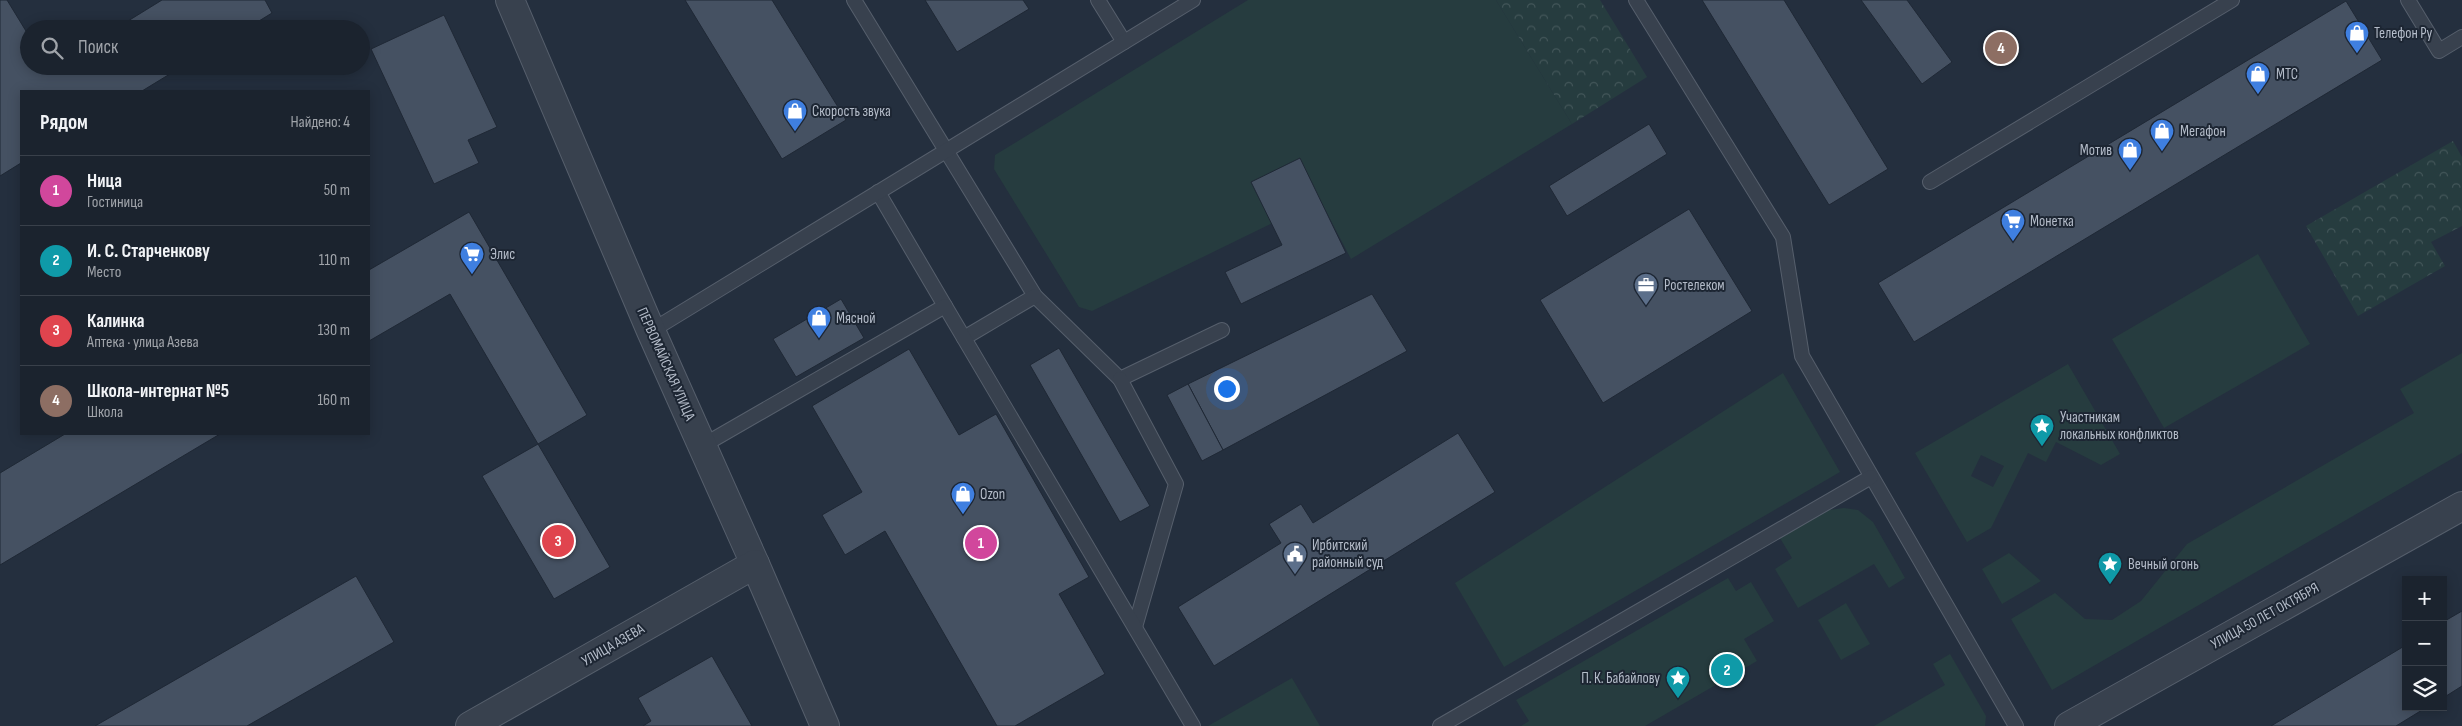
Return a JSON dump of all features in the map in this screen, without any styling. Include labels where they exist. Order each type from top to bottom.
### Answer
[{"type":"street","name":"ПЕРВОМАЙСКАЯ УЛИЦА","points":[[510,0],[651,331],[825,726]]},
{"type":"street","name":"УЛИЦА 50 ЛЕТ ОКТЯБРЯ","points":[[2069,726],[2462,506]]},
{"type":"street","name":"УЛИЦА АЗЕВА","points":[[477,724],[755,564]]},
{"type":"lane","points":[[854,0],[1035,296],[1120,379],[1176,484],[1135,627]]},
{"type":"lane","points":[[1098,0],[1124,42]]},
{"type":"lane","points":[[651,331],[1193,0]]},
{"type":"lane","points":[[1636,0],[1783,237],[1802,356],[2016,726]]},
{"type":"lane","points":[[1930,182],[2232,0]]},
{"type":"lane","points":[[2408,0],[2439,51],[2462,38]]},
{"type":"lane","points":[[878,192],[1193,726]]},
{"type":"lane","points":[[964,338],[1035,296]]},
{"type":"lane","points":[[702,446],[945,306]]},
{"type":"lane","points":[[1120,379],[1222,330]]},
{"type":"lane","points":[[1440,726],[1871,477]]},
{"type":"green space","points":[[1248,0],[1496,0],[1572,124],[1351,259],[1320,200],[1092,311],[1079,307],[994,169],[995,155]]},
{"type":"green space","points":[[1496,0],[1600,0],[1647,77],[1572,124]]},
{"type":"green space","points":[[2453,141],[2462,157],[2462,226],[2431,242],[2445,266],[2358,316],[2306,226]]},
{"type":"green space","points":[[2258,254],[2310,344],[2164,428],[2112,339]]},
{"type":"green space","points":[[2462,353],[2462,453],[2052,690],[2011,619],[2055,593],[2085,619],[2112,620],[2141,601],[2187,544],[2414,413],[2400,389]]},
{"type":"green space","points":[[2068,364],[2120,454],[2101,465],[2056,442],[2046,462],[2028,453],[1991,528],[1967,542],[1915,453]],"holes":[[[1981,455],[2004,466],[1993,487],[1971,476]]]},
{"type":"green space","points":[[1783,373],[1840,472],[1504,667],[1455,583]]},
{"type":"green space","points":[[1844,508],[1858,510],[1873,522],[1905,578],[1889,588],[1874,564],[1798,608],[1775,569],[1792,558],[1780,538],[1829,510]]},
{"type":"green space","points":[[2009,553],[2041,581],[2002,604],[1982,569]]},
{"type":"green space","points":[[1728,578],[1736,591],[1751,582],[1774,621],[1744,639],[1757,661],[1645,726],[1521,726],[1529,721],[1516,700]]},
{"type":"green space","points":[[1846,603],[1870,644],[1841,660],[1818,620]]},
{"type":"green space","points":[[1950,654],[1986,716],[1985,726],[1874,726],[1945,685],[1933,664]]},
{"type":"green space","points":[[1292,678],[1320,726],[1208,726]]},
{"type":"building","points":[[0,0],[7,0],[20,21],[20,75],[168,75],[144,90],[20,90],[20,164],[0,176]]},
{"type":"building","points":[[162,0],[265,0],[272,13],[261,20],[130,20]]},
{"type":"building","points":[[685,0],[772,0],[846,120],[782,159]]},
{"type":"building","points":[[925,0],[1023,0],[1029,9],[957,52]]},
{"type":"building","points":[[1702,0],[1784,0],[1888,169],[1829,205]]},
{"type":"building","points":[[1861,0],[1907,0],[1952,62],[1922,84]]},
{"type":"building","points":[[2346,1],[2382,60],[1914,342],[1878,283]]},
{"type":"building","points":[[444,15],[497,127],[468,140],[479,163],[434,184],[371,49]]},
{"type":"building","points":[[1649,124],[1667,154],[1567,216],[1549,186]]},
{"type":"building","points":[[1300,158],[1346,253],[1241,304],[1225,272],[1282,245],[1251,182]]},
{"type":"building","name":"Ростелеком","points":[[1689,209],[1752,311],[1603,403],[1540,300]]},
{"type":"building","points":[[469,212],[587,415],[538,444],[450,294],[370,340],[370,269]]},
{"type":"building","points":[[1372,294],[1407,351],[1223,450],[1188,384]]},
{"type":"building","name":"Мясной","points":[[841,299],[864,338],[796,377],[773,339]]},
{"type":"building","points":[[1059,348],[1150,506],[1120,522],[1030,365]]},
{"type":"building","points":[[909,349],[959,435],[996,414],[1089,577],[1059,594],[1105,674],[1015,726],[997,726],[885,531],[845,555],[822,515],[862,492],[812,406]]},
{"type":"building","points":[[1188,384],[1223,450],[1202,461],[1167,395]]},
{"type":"building","name":"Ирбитский районный суд","points":[[1458,433],[1495,492],[1214,666],[1178,607],[1281,543],[1269,524],[1301,504],[1313,523]]},
{"type":"building","points":[[63,435],[218,435],[0,565],[0,473]]},
{"type":"building","points":[[538,444],[610,567],[554,599],[482,476]]},
{"type":"building","points":[[356,576],[394,642],[247,726],[95,726]]},
{"type":"building","points":[[2462,611],[2462,686],[2447,695],[2447,621]]},
{"type":"building","points":[[2402,647],[2402,711],[2420,711],[2396,726],[2271,726]]},
{"type":"building","points":[[712,656],[752,726],[643,726],[651,721],[638,698]]},
{"type":"place","name":"Школа-интернат №5","points":[[2001,48]]},
{"type":"place","name":"Телефон Ру","points":[[2357,54]]},
{"type":"place","name":"МТС","points":[[2258,95]]},
{"type":"place","name":"Скорость звука","points":[[795,132]]},
{"type":"place","name":"Мегафон","points":[[2162,152]]},
{"type":"place","name":"Мотив","points":[[2130,171]]},
{"type":"place","name":"Монетка","points":[[2013,242]]},
{"type":"place","name":"Элис","points":[[472,275]]},
{"type":"place","name":"Ростелеком","points":[[1646,306]]},
{"type":"place","name":"Мясной","points":[[819,339]]},
{"type":"place","name":"Участникам локальных конфликтов","points":[[2042,447]]},
{"type":"place","name":"Ozon","points":[[963,515]]},
{"type":"place","name":"Калинка","points":[[558,541]]},
{"type":"place","name":"Ница","points":[[981,543]]},
{"type":"place","name":"Ирбитский районный суд","points":[[1295,575]]},
{"type":"place","name":"Вечный огонь","points":[[2110,585]]},
{"type":"place","name":"И. С. Старченкову","points":[[1727,670]]},
{"type":"place","name":"П. К. Бабайлову","points":[[1678,699]]}]
